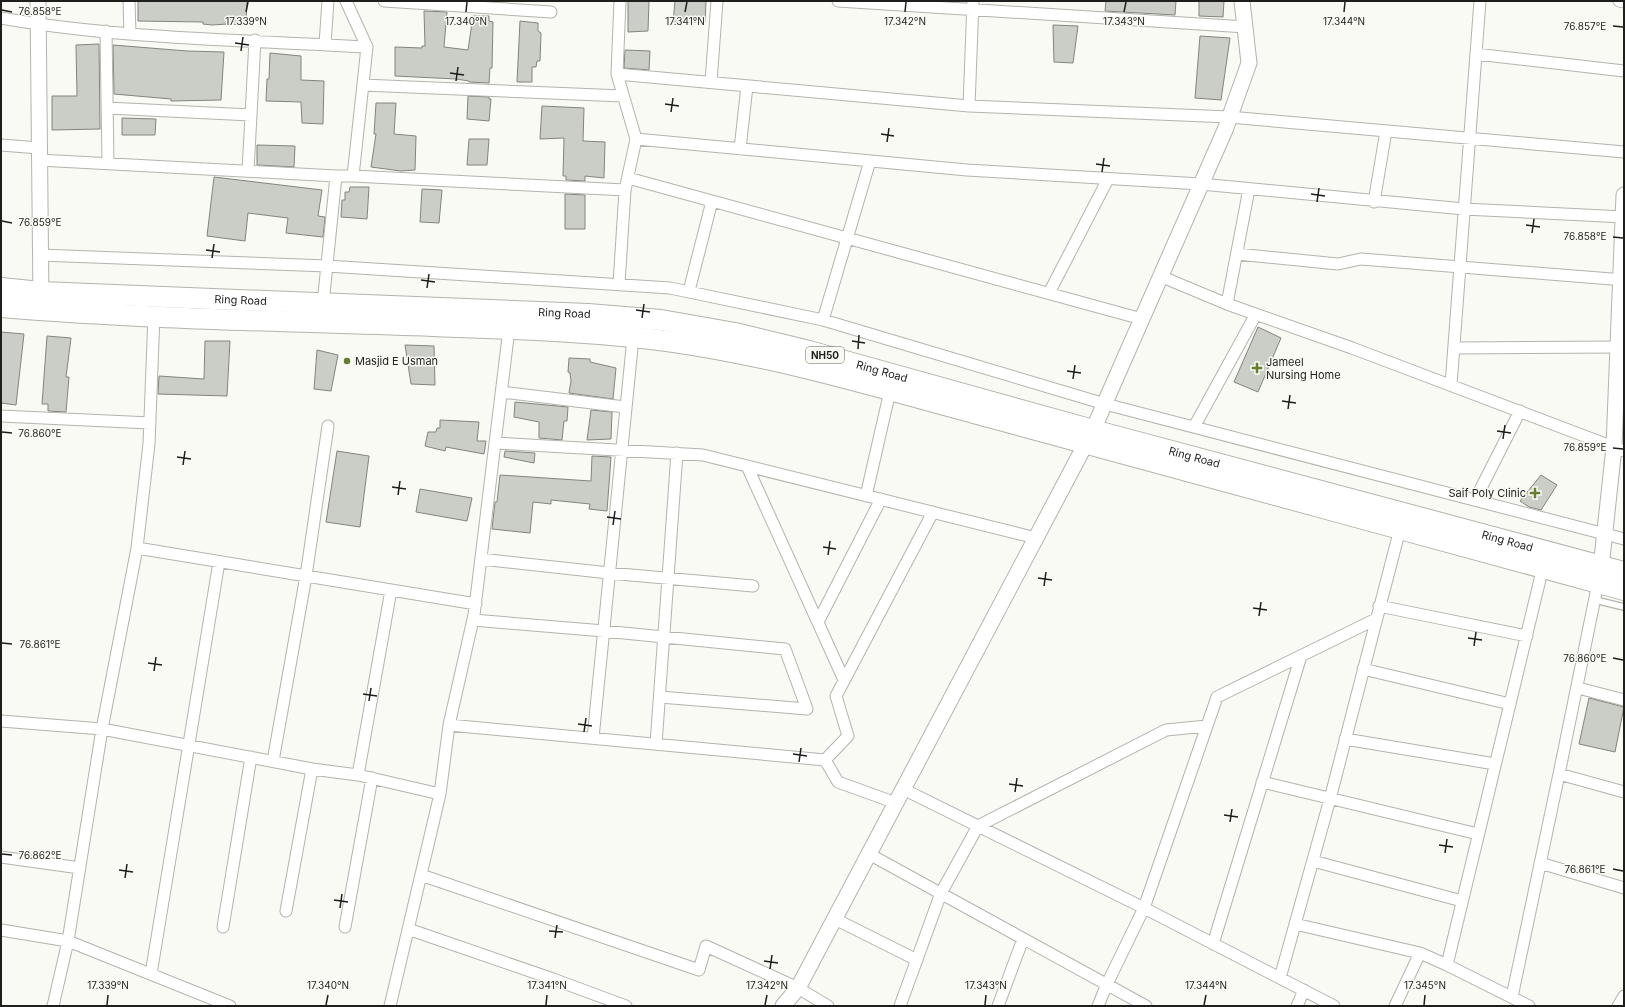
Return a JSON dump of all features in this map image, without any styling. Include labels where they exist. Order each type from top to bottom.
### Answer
[{"type":"highway","name":"Ring Road","points":[[1,288],[41,301],[154,315],[509,329],[633,338],[736,352],[890,391],[1090,437],[1598,583],[1624,572]]},
{"type":"highway","name":"Ring Road","points":[[1,307],[41,301],[323,304],[588,314],[661,320],[735,333],[809,351],[1090,437],[1400,529],[1624,590]]},
{"type":"street","points":[[38,1],[41,301]]},
{"type":"street","points":[[129,1],[130,34]]},
{"type":"street","points":[[325,44],[328,1]]},
{"type":"street","points":[[346,1],[368,47],[353,176]]},
{"type":"street","points":[[384,1],[551,12]]},
{"type":"street","points":[[619,284],[625,190],[636,139],[617,74],[620,1]]},
{"type":"street","points":[[712,82],[717,1]]},
{"type":"street","points":[[838,1],[973,6],[1246,27]]},
{"type":"street","points":[[783,1006],[798,988],[1090,437],[1201,184],[1229,117],[1249,63],[1242,1]]},
{"type":"street","points":[[1451,385],[1455,348],[1480,1]]},
{"type":"street","points":[[1619,1],[1624,2]]},
{"type":"street","points":[[969,106],[973,6]]},
{"type":"street","points":[[1,18],[38,25],[130,34],[368,47]]},
{"type":"street","points":[[106,31],[108,163]]},
{"type":"street","points":[[248,171],[255,40]]},
{"type":"street","points":[[1476,54],[1624,71]]},
{"type":"street","points":[[617,74],[969,106],[1229,117],[1624,152]]},
{"type":"street","points":[[363,85],[623,96]]},
{"type":"street","points":[[740,149],[747,86]]},
{"type":"street","points":[[107,108],[251,115]]},
{"type":"street","points":[[1374,202],[1386,131]]},
{"type":"street","points":[[636,139],[967,170],[1201,184],[1374,202],[1464,209],[1623,217]]},
{"type":"street","points":[[1,145],[39,154],[108,163],[625,190]]},
{"type":"street","points":[[823,320],[870,161]]},
{"type":"street","points":[[323,304],[336,176]]},
{"type":"street","points":[[628,178],[1142,319]]},
{"type":"street","points":[[1049,293],[1108,178]]},
{"type":"street","points":[[1227,304],[1249,189]]},
{"type":"street","points":[[1512,997],[1578,688],[1598,583],[1619,449],[1624,195]]},
{"type":"street","points":[[689,292],[712,201]]},
{"type":"street","points":[[1237,254],[1338,264],[1361,259],[1622,280]]},
{"type":"street","points":[[40,256],[327,266],[670,288],[823,320],[1105,404],[1606,533],[1624,539]]},
{"type":"street","points":[[1160,276],[1227,304],[1451,385],[1619,449]]},
{"type":"street","points":[[1194,427],[1256,314]]},
{"type":"street","points":[[53,1006],[68,941],[102,729],[137,548],[149,444],[154,315]]},
{"type":"street","points":[[390,1006],[440,794],[450,725],[476,604],[509,329]]},
{"type":"street","points":[[593,738],[633,338]]},
{"type":"street","points":[[1455,348],[1621,347]]},
{"type":"street","points":[[866,496],[890,391]]},
{"type":"street","points":[[502,392],[625,407]]},
{"type":"street","points":[[1475,500],[1520,411]]},
{"type":"street","points":[[1,416],[150,423]]},
{"type":"street","points":[[273,761],[306,576],[328,426]]},
{"type":"street","points":[[496,443],[703,455],[1036,538]]},
{"type":"street","points":[[656,744],[677,453]]},
{"type":"street","points":[[747,466],[844,680]]},
{"type":"street","points":[[818,622],[881,499]]},
{"type":"street","points":[[825,760],[848,736],[836,696],[933,512]]},
{"type":"street","points":[[1280,978],[1330,799],[1400,529]]},
{"type":"street","points":[[137,548],[476,604]]},
{"type":"street","points":[[481,559],[609,573],[753,586]]},
{"type":"street","points":[[151,974],[219,562]]},
{"type":"street","points":[[1447,964],[1543,568]]},
{"type":"street","points":[[358,775],[390,590]]},
{"type":"street","points":[[1380,606],[1526,636]]},
{"type":"street","points":[[1098,1006],[1107,984],[1144,908],[1217,697],[1376,619]]},
{"type":"street","points":[[473,620],[785,649],[807,709],[660,697]]},
{"type":"street","points":[[1213,944],[1301,656]]},
{"type":"street","points":[[1363,669],[1510,704]]},
{"type":"street","points":[[1578,688],[1624,700]]},
{"type":"street","points":[[1,721],[102,729],[312,769],[358,775],[440,794]]},
{"type":"street","points":[[450,725],[825,760]]},
{"type":"street","points":[[900,1006],[941,893],[978,826],[1166,730],[1207,726]]},
{"type":"street","points":[[1345,739],[1495,764]]},
{"type":"street","points":[[223,927],[251,757]]},
{"type":"street","points":[[825,760],[838,782],[896,803]]},
{"type":"street","points":[[286,912],[312,769]]},
{"type":"street","points":[[1559,774],[1624,792]]},
{"type":"street","points":[[345,927],[372,778]]},
{"type":"street","points":[[1262,782],[1478,834]]},
{"type":"street","points":[[903,789],[1144,908],[1334,1006]]},
{"type":"street","points":[[869,854],[1146,1006]]},
{"type":"street","points":[[1,857],[80,868]]},
{"type":"street","points":[[1313,861],[1462,900]]},
{"type":"street","points":[[1540,863],[1624,888]]},
{"type":"street","points":[[420,875],[699,970],[706,946],[798,988],[828,1006]]},
{"type":"street","points":[[835,919],[917,960]]},
{"type":"street","points":[[1295,924],[1420,953],[1447,964],[1529,1006]]},
{"type":"street","points":[[408,929],[554,979],[626,1006]]},
{"type":"street","points":[[1,930],[68,941],[230,1006]]},
{"type":"street","points":[[998,1006],[1023,939]]},
{"type":"street","points":[[1395,1006],[1420,953]]},
{"type":"street","points":[[1297,1006],[1304,990]]},
{"type":"street","points":[[1618,1006],[1624,996]]},
{"type":"lane","points":[[1598,583],[1624,607]]},
{"type":"building","points":[[138,1],[247,1],[246,23],[212,25],[203,24],[203,22],[138,21]]},
{"type":"building","points":[[628,1],[649,1],[648,31],[628,32]]},
{"type":"building","points":[[675,1],[706,1],[705,22],[673,22]]},
{"type":"building","points":[[1106,1],[1176,1],[1175,15],[1105,11]]},
{"type":"building","points":[[1199,1],[1224,1],[1223,17],[1199,16]]},
{"type":"building","points":[[424,11],[447,12],[444,47],[468,50],[473,16],[489,16],[489,21],[493,22],[492,68],[490,68],[489,83],[469,82],[456,79],[395,76],[395,47],[422,48],[422,46],[425,46]]},
{"type":"building","points":[[520,21],[538,23],[538,31],[541,33],[540,61],[537,61],[536,67],[532,67],[532,82],[517,82]]},
{"type":"building","points":[[1053,25],[1078,26],[1073,63],[1054,62]]},
{"type":"building","points":[[1200,36],[1230,38],[1221,100],[1195,98]]},
{"type":"building","points":[[99,44],[100,129],[52,130],[52,96],[77,96],[76,45]]},
{"type":"building","points":[[113,45],[187,51],[224,52],[221,100],[171,101],[171,99],[114,94]]},
{"type":"building","points":[[625,50],[650,51],[649,70],[624,68]]},
{"type":"building","points":[[270,53],[301,56],[301,80],[324,81],[323,124],[302,123],[301,102],[266,101]]},
{"type":"building","points":[[468,96],[489,97],[489,99],[491,99],[489,121],[467,119]]},
{"type":"building","points":[[376,103],[396,103],[394,134],[416,136],[415,170],[401,171],[371,167],[376,134],[374,134]]},
{"type":"building","points":[[542,106],[584,108],[583,141],[605,142],[604,178],[585,176],[585,181],[566,180],[566,176],[563,176],[564,138],[540,139]]},
{"type":"building","points":[[122,118],[156,119],[155,135],[122,135]]},
{"type":"building","points":[[469,139],[489,139],[487,165],[467,165]]},
{"type":"building","points":[[257,145],[295,146],[294,167],[257,165]]},
{"type":"building","points":[[214,177],[322,190],[318,216],[325,217],[323,237],[286,233],[288,218],[248,213],[245,241],[207,236]]},
{"type":"building","points":[[350,187],[369,187],[367,219],[341,217],[342,200],[345,200],[345,192],[349,192]]},
{"type":"building","points":[[422,189],[442,190],[439,223],[420,222]]},
{"type":"building","points":[[565,194],[585,195],[585,229],[565,229]]},
{"type":"building","points":[[1258,327],[1281,338],[1258,392],[1234,382]]},
{"type":"building","points":[[1,332],[24,334],[16,405],[1,403]]},
{"type":"building","points":[[47,336],[71,338],[66,377],[69,377],[66,412],[48,411],[48,404],[42,404]]},
{"type":"building","points":[[205,341],[230,341],[227,396],[158,394],[159,376],[204,379]]},
{"type":"building","points":[[405,345],[434,346],[435,385],[411,384]]},
{"type":"building","points":[[317,350],[338,355],[331,391],[314,389]]},
{"type":"building","points":[[569,358],[590,359],[590,362],[616,368],[613,399],[569,393],[571,381],[570,373],[568,372]]},
{"type":"building","points":[[515,402],[568,407],[567,421],[564,421],[562,440],[539,438],[539,422],[514,417]]},
{"type":"building","points":[[591,410],[612,412],[611,439],[587,440]]},
{"type":"building","points":[[440,420],[479,422],[477,441],[486,441],[484,454],[446,447],[445,451],[425,446],[428,432],[436,432],[437,428],[440,428]]},
{"type":"building","points":[[337,451],[369,456],[360,527],[326,522]]},
{"type":"building","points":[[505,451],[535,453],[534,463],[504,457]]},
{"type":"building","points":[[592,456],[611,457],[607,511],[589,509],[590,504],[551,500],[551,504],[533,502],[530,533],[492,529],[500,475],[591,481]]},
{"type":"building","points":[[1541,475],[1557,485],[1541,510],[1529,507],[1520,501]]},
{"type":"building","points":[[420,489],[472,498],[467,521],[416,512]]},
{"type":"building","points":[[1589,698],[1624,707],[1615,752],[1579,744]]},
{"type":"place","name":"Masjid E Usman","points":[[347,361]]},
{"type":"place","name":"Jameel Nursing Home","points":[[1257,368]]},
{"type":"place","name":"Saif Poly Clinic","points":[[1535,493]]}]
